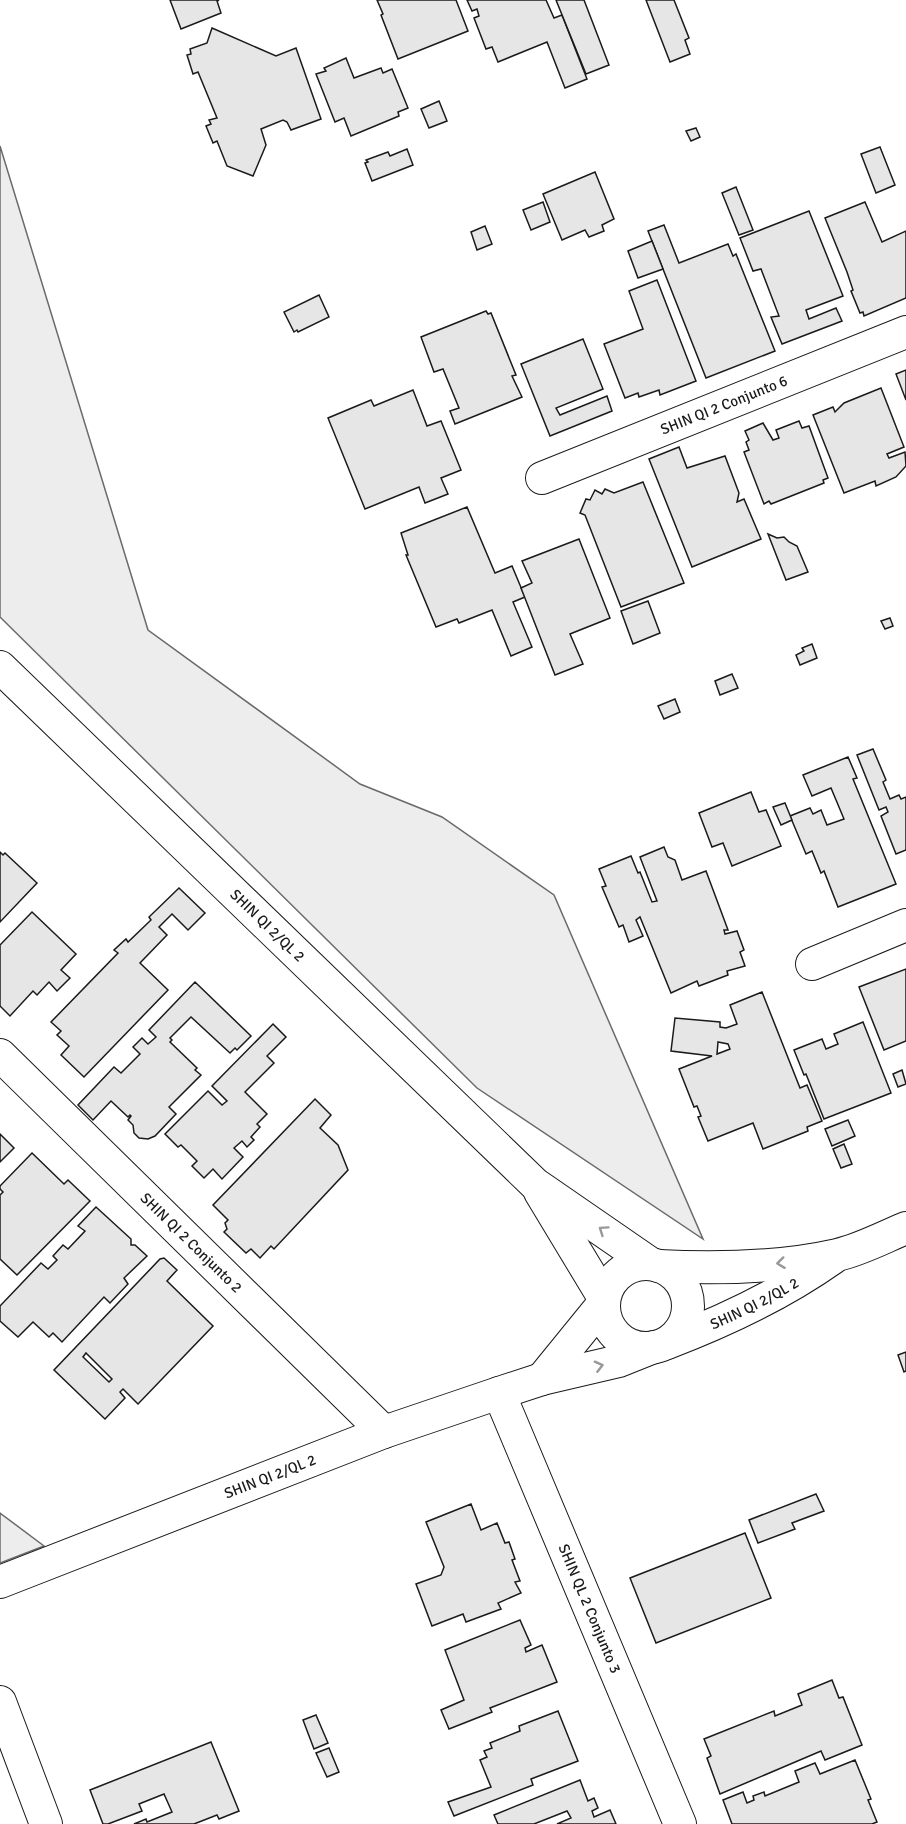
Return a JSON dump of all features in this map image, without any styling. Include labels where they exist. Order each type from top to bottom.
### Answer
[{"type":"street","name":"SHIN QI 2 Conjunto 6","points":[[542,478],[906,332]]},
{"type":"street","name":"SHIN QI 2/QL 2","points":[[0,667],[535,1184],[655,1265],[724,1268],[778,1263],[839,1254],[906,1228]]},
{"type":"street","points":[[812,964],[906,925]]},
{"type":"street","name":"SHIN QI 2 Conjunto 2","points":[[0,1055],[384,1432]]},
{"type":"street","name":"SHIN QI 2/QL 2","points":[[535,1184],[603,1301]]},
{"type":"street","name":"SHIN QI 2/QL 2","points":[[0,1582],[384,1432],[542,1379],[619,1361],[701,1330],[797,1283],[839,1254]]},
{"type":"street","points":[[542,1379],[603,1301],[610,1283],[621,1272],[635,1265],[655,1265],[668,1270],[681,1282],[688,1298],[687,1315],[680,1332],[660,1345],[635,1347],[618,1338],[607,1323],[603,1301]]},
{"type":"street","name":"SHIN QL 2 Conjunto 3","points":[[499,1393],[680,1824]]},
{"type":"street","points":[[0,1702],[46,1824]]},
{"type":"shaded area","points":[[0,146],[148,630],[360,784],[442,817],[554,895],[703,1239],[477,1088],[0,617]]},
{"type":"shaded area","points":[[0,1513],[44,1546],[0,1563]]},
{"type":"building","points":[[170,0],[219,0],[217,1],[221,13],[181,29]]},
{"type":"building","points":[[377,0],[456,0],[468,31],[398,59]]},
{"type":"building","points":[[467,0],[546,0],[554,18],[562,15],[587,79],[565,88],[547,42],[498,62],[492,47],[486,49],[474,18],[479,16],[477,9],[472,11]]},
{"type":"building","points":[[556,0],[584,0],[609,65],[586,74]]},
{"type":"building","points":[[646,0],[674,0],[689,38],[685,40],[690,54],[670,62]]},
{"type":"building","points":[[212,28],[276,56],[296,48],[321,119],[291,130],[287,122],[283,120],[261,129],[266,145],[253,176],[227,166],[217,141],[213,143],[206,126],[211,124],[209,120],[217,118],[198,72],[193,74],[187,55],[191,54],[190,49],[207,43]]},
{"type":"building","points":[[346,58],[354,78],[381,68],[383,73],[392,69],[408,108],[398,112],[399,116],[351,136],[344,118],[335,122],[316,74],[326,71],[324,68]]},
{"type":"building","points":[[439,101],[447,121],[429,128],[421,109]]},
{"type":"building","points":[[696,128],[700,137],[691,141],[686,131]]},
{"type":"building","points":[[880,147],[895,185],[876,193],[861,154]]},
{"type":"building","points":[[407,149],[413,165],[372,181],[366,160],[388,152],[390,156]]},
{"type":"building","points":[[595,172],[614,219],[602,225],[604,231],[589,237],[585,230],[562,240],[543,194]]},
{"type":"building","points":[[736,187],[753,230],[739,235],[722,193]]},
{"type":"building","points":[[543,202],[550,222],[531,230],[523,210]]},
{"type":"building","points":[[865,202],[882,242],[906,231],[906,298],[864,316],[863,312],[860,313],[851,291],[853,290],[847,272],[825,218]]},
{"type":"building","points":[[809,211],[843,296],[806,310],[809,319],[836,308],[842,321],[782,344],[771,317],[779,316],[761,269],[753,271],[740,238]]},
{"type":"building","points":[[664,225],[679,263],[728,244],[733,256],[736,254],[775,351],[706,378],[648,231]]},
{"type":"building","points":[[485,226],[492,244],[477,250],[471,232]]},
{"type":"building","points":[[652,241],[663,269],[638,278],[628,251]]},
{"type":"building","points":[[657,280],[696,381],[660,395],[659,390],[639,397],[638,393],[625,398],[604,344],[643,329],[629,291]]},
{"type":"building","points":[[319,295],[329,317],[294,332],[284,312]]},
{"type":"building","points":[[486,311],[488,314],[491,313],[516,375],[512,376],[522,397],[455,424],[450,411],[459,408],[443,369],[434,372],[421,337]]},
{"type":"building","points":[[583,339],[603,389],[556,408],[560,415],[607,396],[612,411],[550,436],[521,364]]},
{"type":"building","points":[[906,370],[906,400],[896,374]]},
{"type":"building","points":[[881,388],[904,447],[887,454],[889,458],[905,452],[906,466],[896,477],[876,486],[875,481],[844,493],[813,415],[833,407],[835,412],[844,403]]},
{"type":"building","points":[[413,390],[427,426],[441,421],[461,470],[441,478],[448,494],[425,503],[419,487],[365,509],[328,418],[371,400],[374,406]]},
{"type":"building","points":[[799,421],[802,428],[809,426],[828,478],[823,480],[824,483],[771,504],[769,501],[764,504],[744,452],[749,450],[746,442],[749,440],[745,431],[763,423],[773,440],[779,438],[776,430]]},
{"type":"building","points":[[679,447],[687,468],[725,456],[739,493],[737,502],[744,499],[761,539],[692,567],[649,459]]},
{"type":"building","points":[[643,482],[684,583],[621,607],[585,515],[580,513],[586,499],[590,500],[595,490],[602,494],[605,489],[614,493]]},
{"type":"building","points":[[467,507],[495,573],[512,566],[525,597],[513,602],[532,647],[511,656],[492,610],[459,623],[457,619],[436,627],[406,555],[408,555],[401,533]]},
{"type":"building","points":[[768,534],[777,538],[784,537],[797,546],[808,572],[786,580]]},
{"type":"building","points":[[579,539],[610,618],[570,634],[583,664],[555,675],[521,588],[532,583],[522,561]]},
{"type":"building","points":[[648,601],[660,633],[633,644],[621,611]]},
{"type":"building","points":[[890,618],[893,626],[885,629],[881,621]]},
{"type":"building","points":[[812,644],[817,658],[800,665],[796,655],[804,651],[802,648]]},
{"type":"building","points":[[732,674],[738,688],[720,695],[715,681]]},
{"type":"building","points":[[675,699],[680,712],[664,719],[658,706]]},
{"type":"building","points":[[873,749],[886,780],[883,782],[890,799],[899,795],[901,799],[906,797],[906,850],[896,854],[881,816],[888,812],[886,807],[879,810],[857,755]]},
{"type":"building","points":[[848,757],[857,778],[853,779],[896,884],[838,907],[824,871],[821,873],[812,851],[806,854],[790,816],[810,808],[813,814],[821,810],[827,825],[844,819],[831,788],[812,796],[803,775]]},
{"type":"building","points":[[751,792],[759,812],[766,810],[781,846],[732,866],[723,843],[712,847],[699,813]]},
{"type":"building","points":[[785,803],[792,820],[781,825],[773,807]]},
{"type":"building","points":[[664,847],[668,857],[675,860],[682,880],[706,871],[728,930],[724,930],[725,934],[737,931],[744,950],[740,952],[745,966],[727,971],[728,975],[699,986],[697,981],[671,993],[640,917],[636,920],[643,936],[629,942],[623,925],[619,927],[602,887],[606,886],[599,869],[631,856],[652,902],[657,901],[640,857]]},
{"type":"building","points":[[0,852],[3,855],[5,853],[37,883],[0,922]]},
{"type":"building","points":[[179,888],[205,913],[188,930],[172,914],[159,927],[167,935],[140,963],[168,990],[84,1077],[61,1055],[69,1046],[57,1035],[61,1031],[51,1022],[118,953],[114,950],[126,939],[128,942],[151,920],[149,917]]},
{"type":"building","points":[[32,912],[76,954],[61,970],[70,978],[57,991],[49,982],[37,995],[33,991],[10,1016],[0,1006],[0,945]]},
{"type":"building","points":[[906,969],[906,1041],[884,1050],[859,987]]},
{"type":"building","points":[[195,982],[251,1036],[237,1050],[235,1048],[230,1053],[191,1017],[170,1038],[172,1040],[170,1042],[197,1068],[195,1070],[201,1075],[169,1107],[176,1114],[155,1136],[148,1139],[139,1138],[134,1133],[133,1125],[128,1120],[131,1116],[128,1117],[111,1101],[93,1120],[78,1105],[114,1067],[121,1073],[140,1054],[133,1047],[142,1038],[148,1044],[156,1037],[149,1030]]},
{"type":"building","points":[[762,992],[800,1088],[807,1085],[822,1121],[807,1127],[808,1131],[763,1149],[753,1123],[708,1141],[698,1117],[701,1116],[697,1106],[694,1107],[679,1069],[712,1056],[671,1051],[675,1018],[720,1022],[720,1027],[726,1028],[737,1024],[730,1005]],"holes":[[[718,1042],[728,1044],[730,1049],[717,1054]]]},
{"type":"building","points":[[863,1022],[891,1093],[824,1119],[794,1050],[822,1039],[826,1049],[838,1044],[834,1034]]},
{"type":"building","points":[[273,1024],[286,1037],[267,1056],[274,1063],[245,1092],[267,1114],[257,1124],[260,1127],[251,1137],[254,1140],[247,1147],[242,1141],[234,1148],[243,1157],[222,1179],[213,1169],[204,1178],[192,1166],[197,1161],[181,1145],[178,1147],[165,1134],[208,1091],[222,1105],[227,1101],[212,1086]]},
{"type":"building","points":[[902,1070],[906,1084],[898,1087],[893,1074]]},
{"type":"building","points":[[315,1099],[331,1115],[320,1128],[338,1145],[348,1170],[274,1249],[271,1246],[260,1258],[251,1249],[246,1253],[224,1232],[227,1229],[225,1223],[228,1220],[213,1205]]},
{"type":"building","points":[[848,1120],[855,1136],[832,1146],[825,1129]]},
{"type":"building","points":[[0,1134],[14,1148],[0,1162]]},
{"type":"building","points":[[844,1144],[852,1164],[841,1168],[833,1149]]},
{"type":"building","points":[[32,1153],[64,1184],[68,1180],[90,1201],[17,1275],[0,1259],[0,1195],[3,1192],[0,1186]]},
{"type":"building","points":[[96,1207],[131,1239],[131,1245],[135,1245],[147,1256],[124,1278],[128,1284],[110,1303],[104,1297],[62,1342],[53,1333],[49,1337],[33,1322],[18,1337],[0,1321],[0,1306],[41,1263],[48,1269],[57,1260],[53,1256],[63,1245],[68,1249],[85,1231],[78,1226]]},
{"type":"building","points":[[164,1258],[177,1270],[167,1281],[213,1326],[138,1404],[123,1389],[120,1392],[125,1398],[105,1419],[54,1370],[160,1259]],"holes":[[[86,1353],[112,1379],[109,1382],[83,1357]]]},
{"type":"building","points":[[906,1352],[906,1371],[904,1372],[898,1355]]},
{"type":"building","points":[[816,1494],[824,1511],[792,1523],[795,1529],[758,1543],[749,1520]]},
{"type":"building","points":[[471,1504],[481,1530],[497,1523],[505,1543],[509,1542],[515,1559],[512,1560],[520,1581],[515,1582],[521,1593],[498,1603],[501,1609],[466,1622],[463,1614],[432,1626],[416,1584],[441,1575],[444,1567],[426,1522]]},
{"type":"building","points":[[745,1533],[771,1598],[656,1643],[630,1578]]},
{"type":"building","points":[[520,1620],[531,1645],[525,1648],[526,1652],[542,1645],[557,1682],[490,1708],[492,1712],[449,1729],[441,1710],[464,1700],[445,1650]]},
{"type":"building","points":[[832,1680],[839,1698],[843,1697],[862,1745],[825,1760],[821,1751],[720,1794],[707,1758],[711,1756],[704,1739],[774,1711],[775,1716],[802,1705],[798,1694]]},
{"type":"building","points":[[558,1711],[578,1761],[531,1779],[533,1785],[454,1816],[448,1802],[491,1787],[480,1760],[487,1757],[484,1751],[492,1748],[490,1743],[520,1731],[519,1726]]},
{"type":"building","points":[[316,1715],[328,1743],[314,1749],[303,1720]]},
{"type":"building","points":[[211,1742],[239,1811],[219,1819],[217,1815],[194,1824],[134,1824],[146,1819],[147,1822],[172,1812],[164,1794],[139,1804],[142,1811],[103,1824],[90,1790]]},
{"type":"building","points":[[329,1748],[339,1772],[327,1777],[316,1753]]},
{"type":"building","points":[[855,1760],[871,1799],[868,1800],[877,1822],[872,1824],[732,1824],[723,1800],[743,1792],[747,1803],[754,1800],[753,1796],[764,1792],[765,1796],[799,1782],[795,1771],[815,1763],[820,1774]]},
{"type":"building","points":[[580,1780],[588,1801],[594,1798],[598,1808],[592,1811],[594,1817],[610,1810],[616,1824],[557,1824],[571,1818],[567,1811],[534,1824],[498,1824],[494,1815]]}]
